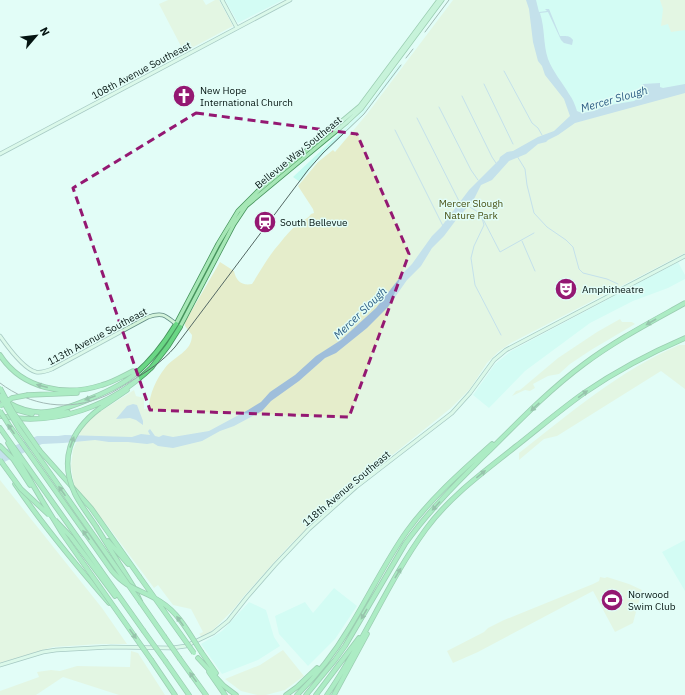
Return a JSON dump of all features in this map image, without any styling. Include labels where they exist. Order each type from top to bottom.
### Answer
[{"type":"highway","points":[[297,695],[347,632],[392,554],[408,530],[460,473],[557,386],[585,363],[608,347],[685,303]]},
{"type":"highway","points":[[0,396],[8,402],[29,411],[45,412],[60,409],[102,393],[123,383],[139,371],[178,325]]},
{"type":"highway","points":[[141,603],[138,594],[75,494],[68,468],[69,451],[74,436],[83,423],[99,409],[129,389],[152,367],[168,346],[178,325]]},
{"type":"highway","points":[[327,695],[371,622],[410,552],[427,528],[463,489],[583,394],[638,360],[685,338]]},
{"type":"highway","points":[[0,406],[12,398],[28,395],[78,393],[108,385],[133,371],[156,352]]},
{"type":"highway","points":[[0,355],[12,370],[27,381],[59,390],[79,390],[101,386],[133,371]]},
{"type":"highway","points":[[0,416],[28,420],[62,416],[90,408],[138,380],[152,367]]},
{"type":"highway","points":[[0,388],[13,412],[40,451],[91,508],[225,695]]},
{"type":"highway","points":[[0,401],[12,409],[21,412],[49,415],[84,408],[115,394]]},
{"type":"highway","points":[[0,396],[16,425],[206,695]]},
{"type":"highway","points":[[0,410],[112,571],[128,586],[156,599],[168,607],[179,619],[218,676],[231,692]]},
{"type":"highway","points":[[306,695],[331,666],[345,646],[414,531],[443,498],[522,418]]},
{"type":"highway","points":[[0,429],[62,533],[175,695]]},
{"type":"highway","points":[[0,429],[177,677],[188,695]]},
{"type":"highway","points":[[0,446],[13,459],[33,490],[40,497]]},
{"type":"highway","points":[[0,460],[21,489],[71,537],[91,565],[143,630]]},
{"type":"highway","points":[[0,460],[35,513],[79,568],[122,618]]},
{"type":"highway","points":[[97,528],[139,576]]},
{"type":"highway","points":[[335,695],[365,639],[379,607]]},
{"type":"highway","points":[[316,695],[371,622]]},
{"type":"highway","points":[[286,695],[297,687],[330,655]]},
{"type":"highway","points":[[198,658],[224,686],[236,695]]},
{"type":"highway","points":[[158,670],[172,695]]},
{"type":"main road","name":"Bellevue Way Southeast","points":[[178,325],[231,221],[241,207],[352,114],[363,103],[439,0]]},
{"type":"main road","name":"Bellevue Way Southeast","points":[[178,325],[187,304],[215,255],[246,206],[347,122],[365,105],[442,0]]},
{"type":"main road","points":[[285,174],[291,164]]},
{"type":"street","points":[[222,0],[237,28]]},
{"type":"street","name":"108th Avenue Southeast","points":[[0,154],[290,0]]},
{"type":"street","name":"118th Avenue Southeast","points":[[0,665],[43,652],[56,650],[111,647],[172,648],[186,646],[214,633],[228,621],[275,565],[313,525],[366,479],[452,413],[470,393],[494,360],[506,350],[685,256]]},
{"type":"street","name":"113th Avenue Southeast","points":[[0,336],[28,368],[41,372],[52,369],[148,317],[160,313],[167,316],[178,325]]},
{"type":"highlighted area","points":[[196,113],[357,134],[409,254],[349,417],[150,410],[73,188]]},
{"type":"shaded area","points":[[225,0],[283,0],[238,23]]},
{"type":"shaded area","points":[[532,0],[685,0],[685,85],[629,105],[582,113],[577,111],[546,67]]},
{"type":"shaded area","points":[[399,64],[402,66],[362,117],[317,160],[300,182],[293,177],[356,118],[370,103]]},
{"type":"shaded area","points":[[678,262],[685,275],[685,279],[668,288],[633,301],[590,323],[525,371],[489,408],[473,395],[495,364],[511,351]]},
{"type":"shaded area","points":[[685,540],[685,591],[662,552]]},
{"type":"shaded area","points":[[334,588],[357,606],[335,639],[308,666],[279,634],[275,616],[305,602],[313,613]]},
{"type":"shaded area","points":[[249,602],[266,610],[274,637],[280,646],[258,660],[222,674],[201,644],[222,631]]},
{"type":"green space","points":[[168,0],[203,0],[206,5],[215,0],[219,0],[233,26],[184,52],[159,4]]},
{"type":"green space","name":"Mercer Slough Nature Park","points":[[453,0],[532,0],[546,67],[578,122],[685,91],[685,253],[511,343],[498,352],[487,363],[470,389],[451,408],[360,481],[323,513],[288,547],[232,611],[213,630],[202,637],[199,634],[203,632],[191,609],[173,605],[158,585],[154,588],[107,525],[74,486],[71,466],[73,450],[80,434],[79,433],[90,418],[134,390],[136,396],[144,398],[144,409],[149,408],[152,392],[159,376],[169,364],[189,346],[192,335],[185,326],[185,322],[220,262],[234,271],[236,278],[240,282],[252,284],[286,235],[297,224],[314,213],[298,186],[318,162],[333,150],[335,152],[367,114]]},
{"type":"green space","points":[[660,0],[685,0],[685,30],[671,32],[668,24],[661,26],[663,9]]},
{"type":"green space","points":[[620,319],[622,322],[632,322],[635,324],[591,350],[570,364],[559,374],[548,376],[533,384],[535,388],[530,391],[525,390],[512,396],[516,391],[520,390],[558,358],[597,332]]},
{"type":"green space","points":[[679,345],[685,345],[685,389],[661,371],[557,436],[544,439],[519,460],[519,453],[576,408],[636,367]]},
{"type":"green space","points":[[0,480],[102,608],[127,644],[53,647],[0,663]]},
{"type":"green space","points":[[600,577],[607,577],[642,590],[633,623],[615,632],[593,591],[478,652],[453,663],[447,651],[504,620],[593,584],[599,581]]},
{"type":"green space","points":[[283,650],[304,676],[285,690],[266,695],[257,695],[241,691],[225,679],[260,665]]},
{"type":"green space","points":[[131,651],[138,653],[165,695],[119,695],[63,677],[36,695],[0,695],[0,691],[39,677],[37,672],[51,670],[60,671],[77,666],[130,667]]},
{"type":"water","name":"Mercer Slough","points":[[526,0],[536,0],[539,12],[547,11],[545,9],[549,9],[560,36],[566,36],[572,38],[573,40],[572,45],[564,43],[561,40],[548,12],[540,13],[548,59],[555,73],[572,98],[577,111],[582,113],[594,111],[605,106],[634,101],[642,94],[641,88],[643,84],[660,83],[660,87],[663,88],[685,84],[685,93],[575,123],[546,142],[538,144],[526,154],[509,161],[492,180],[481,185],[473,201],[432,248],[421,266],[407,280],[388,307],[367,328],[336,353],[325,358],[299,381],[271,401],[262,411],[202,441],[173,448],[158,446],[153,443],[147,444],[95,440],[42,444],[0,464],[0,450],[7,449],[37,436],[65,435],[132,437],[141,434],[150,435],[148,431],[150,429],[155,436],[159,437],[163,435],[173,437],[209,431],[261,402],[270,392],[295,375],[316,356],[341,340],[376,308],[469,190],[499,160],[500,157],[538,137],[554,131],[570,116],[564,99],[545,75],[542,66],[538,61],[533,42],[529,9]]},
{"type":"water","points":[[133,404],[137,405],[143,425],[130,418],[116,419],[127,406]]},
{"type":"waterway","points":[[504,71],[532,123],[538,128],[542,135]]},
{"type":"waterway","points":[[484,84],[513,144]]},
{"type":"waterway","points":[[462,96],[496,163]]},
{"type":"waterway","points":[[439,107],[471,170],[478,180]]},
{"type":"waterway","points":[[417,118],[460,203]]},
{"type":"waterway","points":[[395,130],[443,226]]},
{"type":"waterway","points":[[517,156],[525,169],[527,185],[534,213],[547,227],[566,240],[573,247],[579,269],[583,273],[607,279],[618,284]]},
{"type":"waterway","points":[[468,206],[478,212],[484,225],[474,246],[471,258],[475,285],[501,335]]},
{"type":"waterway","points":[[483,219],[500,252],[534,233]]},
{"type":"waterway","points":[[522,241],[535,271]]},
{"type":"tram line","points":[[425,32],[449,0]]},
{"type":"tram line","points":[[406,58],[413,49]]},
{"type":"tram line","points":[[0,383],[24,397],[37,401],[50,404],[78,404],[91,401],[118,389],[160,362],[175,347],[308,170],[323,153],[364,114],[401,65]]},
{"type":"place","name":"New Hope International Church","points":[[184,96]]},
{"type":"place","name":"South Bellevue","points":[[265,222]]},
{"type":"place","name":"Amphitheatre","points":[[566,289]]},
{"type":"place","name":"Norwood Swim Club","points":[[612,600]]}]
